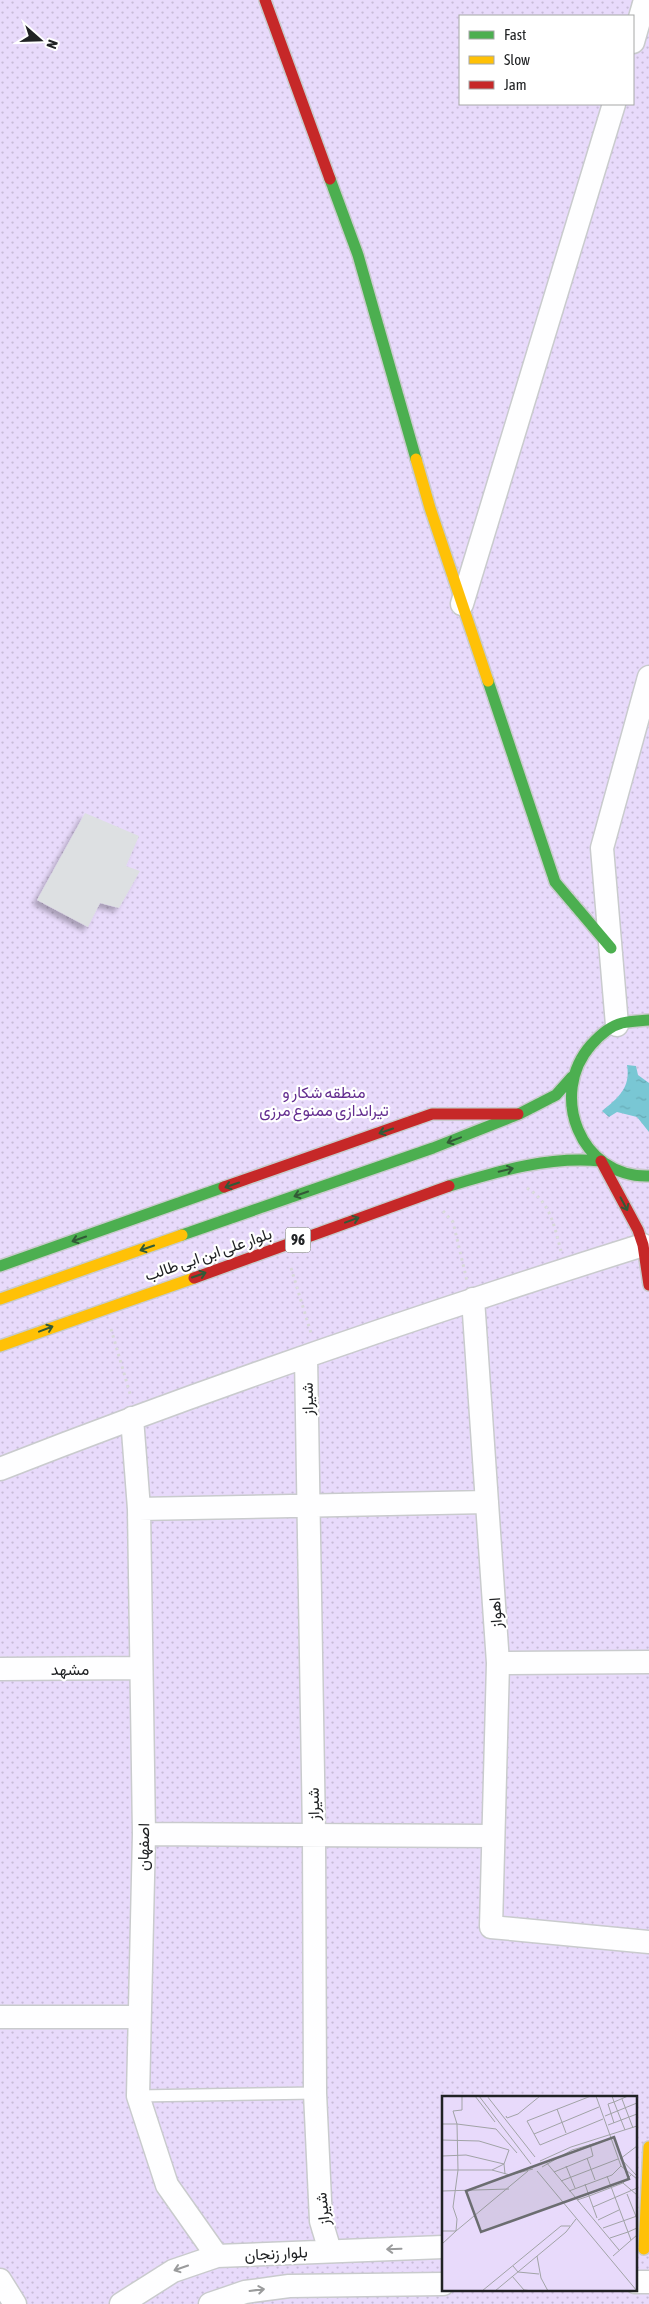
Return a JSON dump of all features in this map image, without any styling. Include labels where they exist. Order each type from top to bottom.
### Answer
[{"type":"main road","points":[[265,0],[358,255],[430,508],[530,802],[554,882],[611,948]]},
{"type":"main road","name":"96","points":[[649,1020],[640,1019],[617,1024],[597,1037],[581,1055],[572,1076],[569,1100],[573,1124],[584,1145],[601,1161],[622,1172],[649,1176]]},
{"type":"main road","name":"بلوار علی ابن ابی طالب","points":[[0,1299],[433,1148],[519,1114],[556,1095],[572,1076]]},
{"type":"main road","points":[[0,1266],[432,1114],[519,1114]]},
{"type":"main road","name":"بلوار علی ابن ابی طالب","points":[[0,1346],[104,1307],[283,1246],[427,1193],[503,1170],[551,1160],[580,1158],[601,1161]]},
{"type":"main road","points":[[601,1161],[638,1230],[643,1245],[649,1285]]},
{"type":"main road","points":[[643,2249],[649,2147]]},
{"type":"street","points":[[634,39],[646,0]]},
{"type":"street","points":[[462,604],[614,105]]},
{"type":"street","points":[[617,1024],[602,848],[649,677]]},
{"type":"street","points":[[0,1469],[132,1409],[309,1346],[470,1292],[643,1245]]},
{"type":"street","name":"اهواز","points":[[470,1292],[498,1663],[491,1927],[649,1942]]},
{"type":"street","name":"شیراز","points":[[309,1346],[308,1506],[314,1834],[316,2093],[321,2221],[330,2251]]},
{"type":"street","name":"اصفهان","points":[[132,1409],[139,1509],[144,1834],[138,2096],[167,2185],[217,2256]]},
{"type":"street","points":[[139,1509],[487,1502]]},
{"type":"street","points":[[498,1663],[649,1662]]},
{"type":"street","name":"مشهد","points":[[0,1669],[140,1668]]},
{"type":"street","points":[[144,1834],[493,1836]]},
{"type":"street","points":[[0,2017],[139,2017]]},
{"type":"street","name":"بلوار زنجان","points":[[121,2304],[173,2271],[217,2256],[442,2247]]},
{"type":"street","points":[[0,2280],[15,2304]]},
{"type":"street","points":[[636,2282],[649,2282]]},
{"type":"street","points":[[210,2304],[245,2292],[312,2295],[442,2284]]},
{"type":"lane","points":[[138,2096],[316,2093]]},
{"type":"path","points":[[427,1193],[453,1222],[470,1292]]},
{"type":"path","points":[[283,1246],[309,1346]]},
{"type":"path","points":[[104,1307],[132,1409]]},
{"type":"green space","name":"منطقه شکار و تیراندازی ممنوع مرزی","points":[[0,0],[649,0],[649,2304],[0,2304]]},
{"type":"water","points":[[627,1065],[636,1066],[638,1075],[649,1083],[649,1132],[637,1117],[617,1112],[609,1117],[602,1111],[622,1092],[627,1080]]},
{"type":"building","points":[[85,813],[139,836],[126,866],[140,871],[119,908],[100,903],[88,927],[37,900]]},
{"type":"traffic: fast","points":[[330,179],[358,255],[416,459]]},
{"type":"traffic: fast","points":[[488,681],[555,882],[611,948]]},
{"type":"traffic: fast","points":[[649,1020],[622,1023],[613,1026],[601,1035],[591,1045],[578,1065],[572,1086],[572,1109],[578,1130],[589,1148],[605,1163],[625,1173],[649,1176]]},
{"type":"traffic: fast","points":[[182,1235],[433,1148],[519,1114],[556,1095],[572,1077]]},
{"type":"traffic: fast","points":[[449,1186],[524,1166],[562,1161],[601,1161]]},
{"type":"traffic: fast","points":[[0,1266],[224,1187]]},
{"type":"traffic: slow","points":[[416,459],[430,508],[488,681]]},
{"type":"traffic: slow","points":[[0,1299],[182,1235]]},
{"type":"traffic: slow","points":[[0,1346],[194,1278]]},
{"type":"traffic: slow","points":[[644,2249],[649,2147]]},
{"type":"traffic: jam","points":[[265,0],[330,179]]},
{"type":"traffic: jam","points":[[224,1187],[432,1114],[518,1114]]},
{"type":"traffic: jam","points":[[601,1161],[638,1230],[643,1245],[649,1285]]},
{"type":"traffic: jam","points":[[194,1278],[449,1186]]}]
